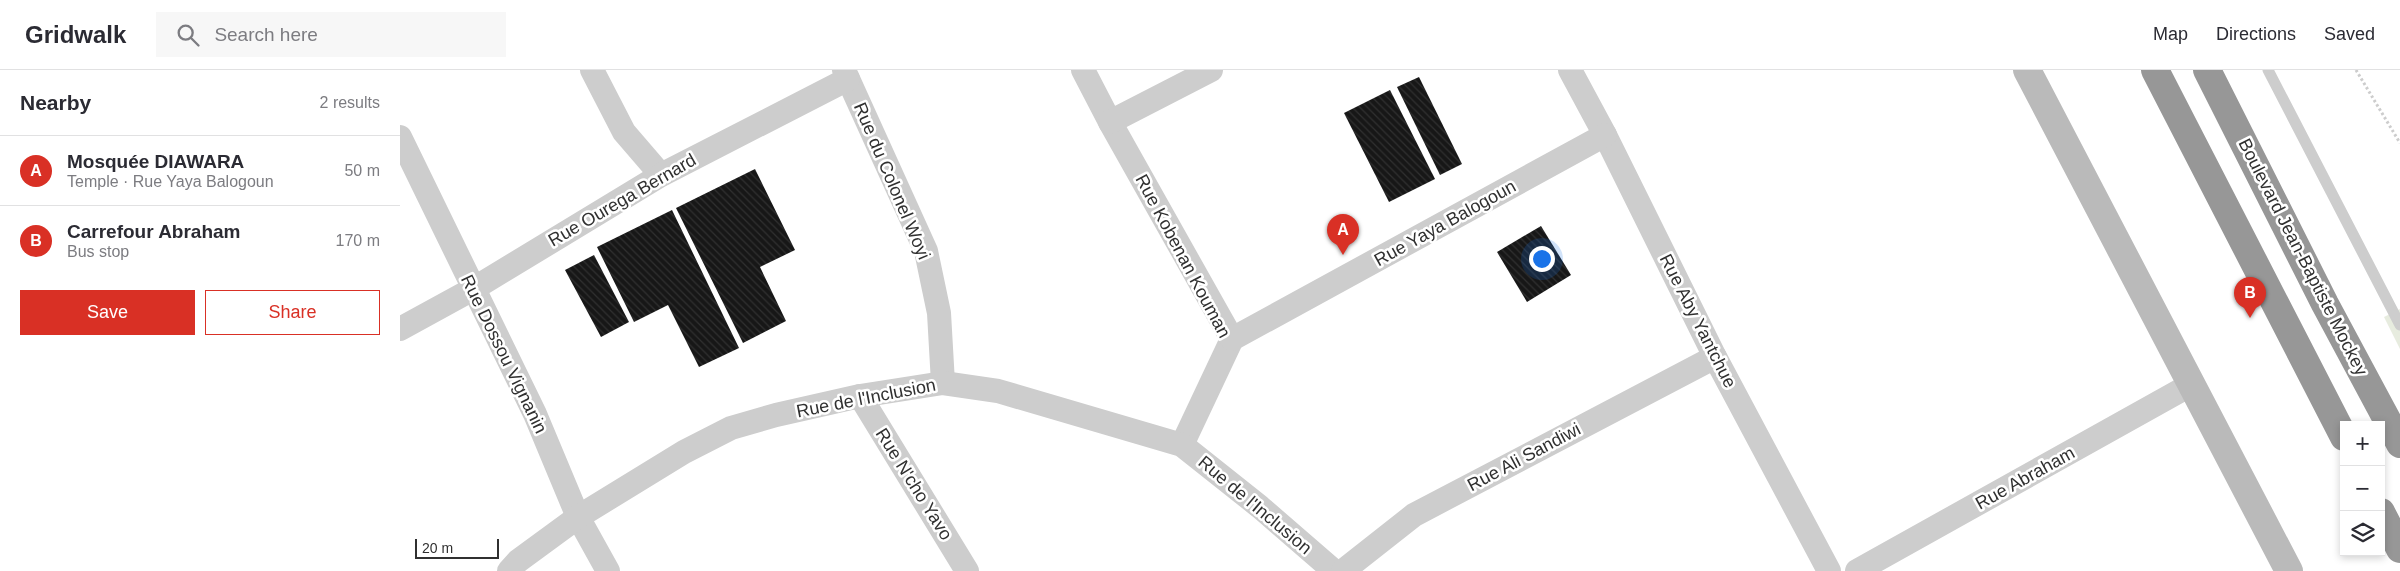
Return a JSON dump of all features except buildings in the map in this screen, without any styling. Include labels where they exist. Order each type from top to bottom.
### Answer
[{"type":"highway","points":[[2155,70],[2340,429]]},
{"type":"highway","name":"Boulevard Jean-Baptiste Mockey","points":[[2207,70],[2325,304],[2400,444]]},
{"type":"highway","points":[[2385,520],[2400,549]]},
{"type":"street","points":[[592,70],[624,132],[661,175]]},
{"type":"street","name":"Rue Kobenan Kouman","points":[[1083,70],[1110,122],[1232,339],[1182,445]]},
{"type":"street","points":[[1110,122],[1211,70]]},
{"type":"street","name":"Rue Aby Yantchue","points":[[1570,70],[1605,135],[1715,357],[1829,571]]},
{"type":"street","points":[[2027,70],[2289,571]]},
{"type":"street","name":"Rue Ourega Bernard","points":[[400,329],[473,289],[661,175],[846,74]]},
{"type":"street","name":"Rue du Colonel Woyi","points":[[846,74],[926,251],[940,313],[943,382]]},
{"type":"street","name":"Rue Yaya Balogoun","points":[[1232,339],[1605,135]]},
{"type":"street","name":"Rue Dossou Vignanin","points":[[400,137],[535,414],[578,517],[608,571]]},
{"type":"street","name":"Rue Ali Sandiwi","points":[[1342,571],[1414,515],[1715,357]]},
{"type":"street","name":"Rue de l'Inclusion","points":[[496,571],[514,566],[578,517],[684,452],[731,428],[776,415],[860,396],[943,382],[998,391],[1182,445],[1260,506],[1334,571]]},
{"type":"street","name":"Rue Abraham","points":[[1857,571],[2192,384]]},
{"type":"street","name":"Rue N'cho Yavo","points":[[860,396],[967,571]]},
{"type":"lane","points":[[2268,70],[2400,325]]},
{"type":"path","points":[[2356,70],[2400,143]]},
{"type":"shaded area","points":[[2400,309],[2400,349],[2384,317]]},
{"type":"place","name":"Mosquée DIAWARA","points":[[1343,255]]},
{"type":"place","name":"Carrefour Abraham","points":[[2250,318]]}]
